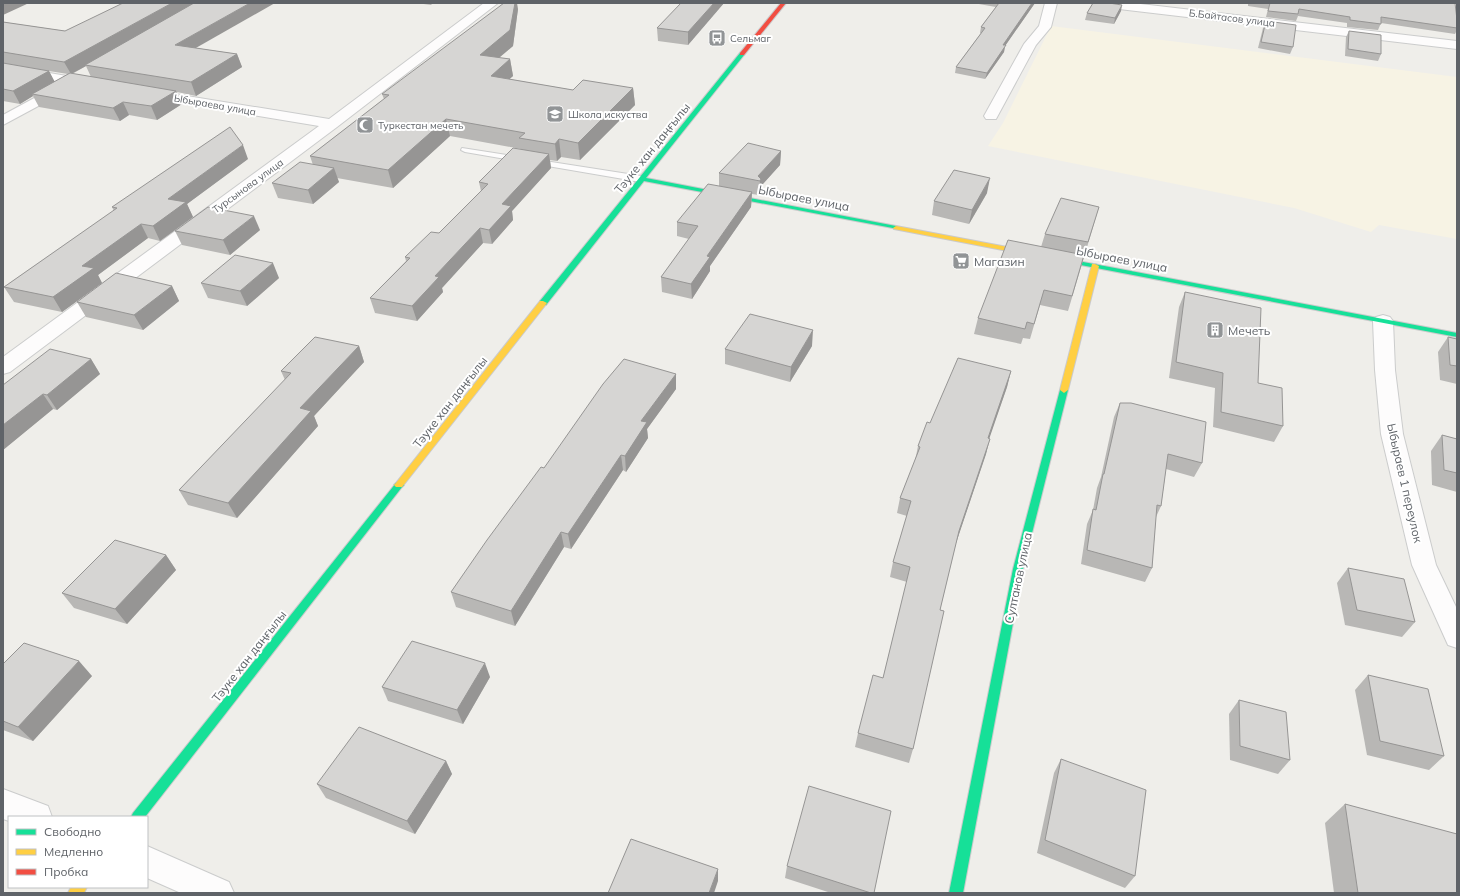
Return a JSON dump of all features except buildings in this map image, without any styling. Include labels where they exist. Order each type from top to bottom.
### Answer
[{"type":"street","name":"Турсынова улица","points":[[3,367],[332,124],[492,3]]},
{"type":"street","name":"Тәуке хан даңғылы","points":[[138,816],[641,179],[784,3]]},
{"type":"street","points":[[991,116],[1030,44],[1045,27],[1051,3]]},
{"type":"street","name":"Б.Байтасов улица","points":[[1102,3],[1457,45]]},
{"type":"street","points":[[3,69],[102,86]]},
{"type":"street","points":[[3,121],[88,73]]},
{"type":"street","name":"Ыбыраева улица","points":[[133,91],[332,124]]},
{"type":"street","name":"Ыбыраев улица","points":[[641,179],[1457,335]]},
{"type":"street","name":"Султанов улица","points":[[956,893],[1018,569],[1095,266]]},
{"type":"street","name":"Ыбыраев 1 переулок","points":[[1383,321],[1392,434],[1424,565],[1457,638]]},
{"type":"street","points":[[3,804],[34,816]]},
{"type":"street","points":[[148,862],[218,893]]},
{"type":"lane","points":[[465,150],[641,179]]},
{"type":"shaded area","points":[[1051,26],[1457,77],[1457,239],[1379,225],[1371,232],[1294,208],[988,146],[1003,123]]},
{"type":"traffic: fast","points":[[543,303],[742,54]]},
{"type":"traffic: fast","points":[[641,179],[896,228]]},
{"type":"traffic: fast","points":[[1044,256],[1457,335]]},
{"type":"traffic: fast","points":[[956,893],[1018,569],[1064,390]]},
{"type":"traffic: fast","points":[[138,816],[399,485]]},
{"type":"traffic: slow","points":[[896,228],[1044,256]]},
{"type":"traffic: slow","points":[[1064,390],[1095,266]]},
{"type":"traffic: slow","points":[[399,485],[543,303]]},
{"type":"traffic: slow","points":[[75,893],[79,888]]},
{"type":"traffic: jam","points":[[742,54],[784,3]]},
{"type":"place","name":"Сельмаг","points":[[717,38]]},
{"type":"place","name":"Школа искуства","points":[[555,114]]},
{"type":"place","name":"Туркестан мечеть","points":[[365,125]]},
{"type":"place","name":"Магазин","points":[[961,261]]},
{"type":"place","name":"Мечеть","points":[[1215,330]]}]
